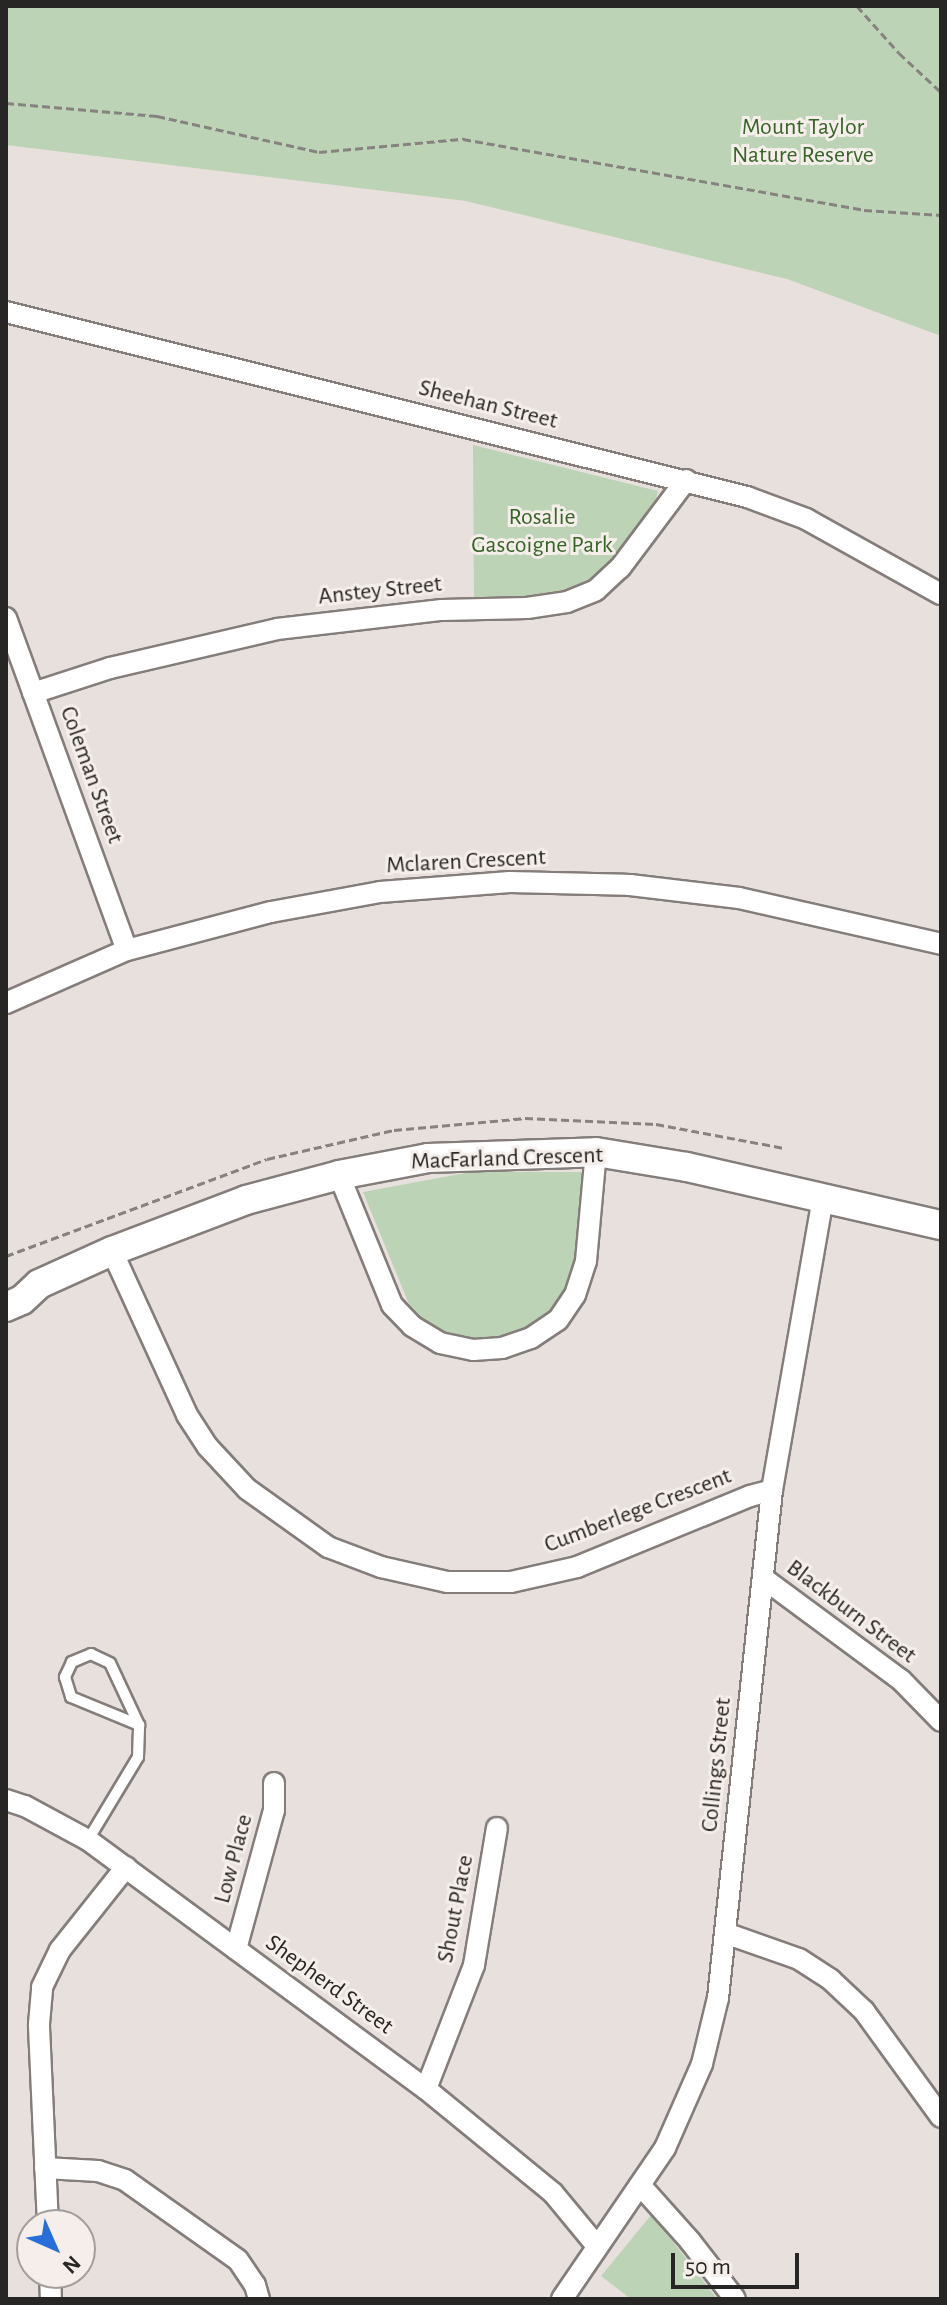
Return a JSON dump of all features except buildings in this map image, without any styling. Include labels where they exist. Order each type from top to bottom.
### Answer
[{"type":"street","name":"Sheehan Street","points":[[6,312],[747,497],[806,519],[941,594]]},
{"type":"street","name":"Anstey Street","points":[[33,693],[139,660],[277,629],[442,610],[527,608],[567,602],[596,590],[620,568],[686,480]]},
{"type":"street","name":"Coleman Street","points":[[6,618],[127,950]]},
{"type":"street","name":"Mclaren Crescent","points":[[6,1003],[127,950],[271,912],[380,892],[510,882],[630,885],[739,898],[941,944]]},
{"type":"street","name":"MacFarland Crescent","points":[[6,1307],[22,1300],[39,1284],[112,1251],[246,1200],[339,1175],[428,1158],[596,1152],[687,1167],[941,1225]]},
{"type":"street","points":[[339,1175],[392,1305],[412,1326],[440,1343],[473,1350],[502,1348],[531,1338],[558,1320],[575,1295],[586,1261],[596,1152]]},
{"type":"street","name":"Collings Street","points":[[562,2299],[665,2148],[702,2064],[718,1998],[772,1490],[823,1199]]},
{"type":"street","name":"Cumberlege Crescent","points":[[112,1251],[187,1415],[208,1447],[247,1489],[328,1547],[355,1557],[447,1582],[511,1582],[577,1567],[750,1496],[772,1490]]},
{"type":"street","name":"MacFarland Crescent","points":[[6,1287],[39,1284]]},
{"type":"street","name":"Blackburn Street","points":[[763,1578],[901,1680],[941,1721]]},
{"type":"street","name":"Low Place","points":[[236,1949],[274,1810],[274,1783]]},
{"type":"street","name":"Shepherd Street","points":[[6,1800],[25,1806],[88,1840],[426,2089],[553,2193],[596,2245]]},
{"type":"street","name":"Shout Place","points":[[426,2089],[474,1965],[497,1828]]},
{"type":"street","points":[[47,2209],[39,2024],[42,1987],[60,1950],[126,1867]]},
{"type":"street","points":[[725,1933],[799,1959],[831,1980],[864,2011],[941,2117]]},
{"type":"street","points":[[45,2168],[98,2171],[125,2180],[238,2260],[255,2285],[259,2299]]},
{"type":"street","points":[[640,2185],[690,2241],[735,2299]]},
{"type":"lane","points":[[88,1840],[138,1757],[139,1725],[110,1663],[91,1654],[72,1662],[65,1677],[71,1697],[139,1725]]},
{"type":"path","points":[[857,6],[899,53],[941,92]]},
{"type":"path","points":[[6,103],[157,116],[319,152],[463,139],[864,210],[940,213]]},
{"type":"green space","name":"Mount Taylor Nature Reserve","points":[[6,6],[941,6],[941,336],[787,279],[466,201],[6,145]]},
{"type":"green space","name":"Rosalie Gascoigne Park","points":[[473,445],[658,491],[652,515],[595,584],[565,599],[474,604]]},
{"type":"green space","points":[[471,1172],[585,1172],[576,1266],[566,1295],[552,1317],[503,1341],[478,1342],[451,1336],[426,1322],[409,1304],[363,1192]]},
{"type":"green space","points":[[652,2214],[717,2299],[631,2299],[601,2276]]}]
